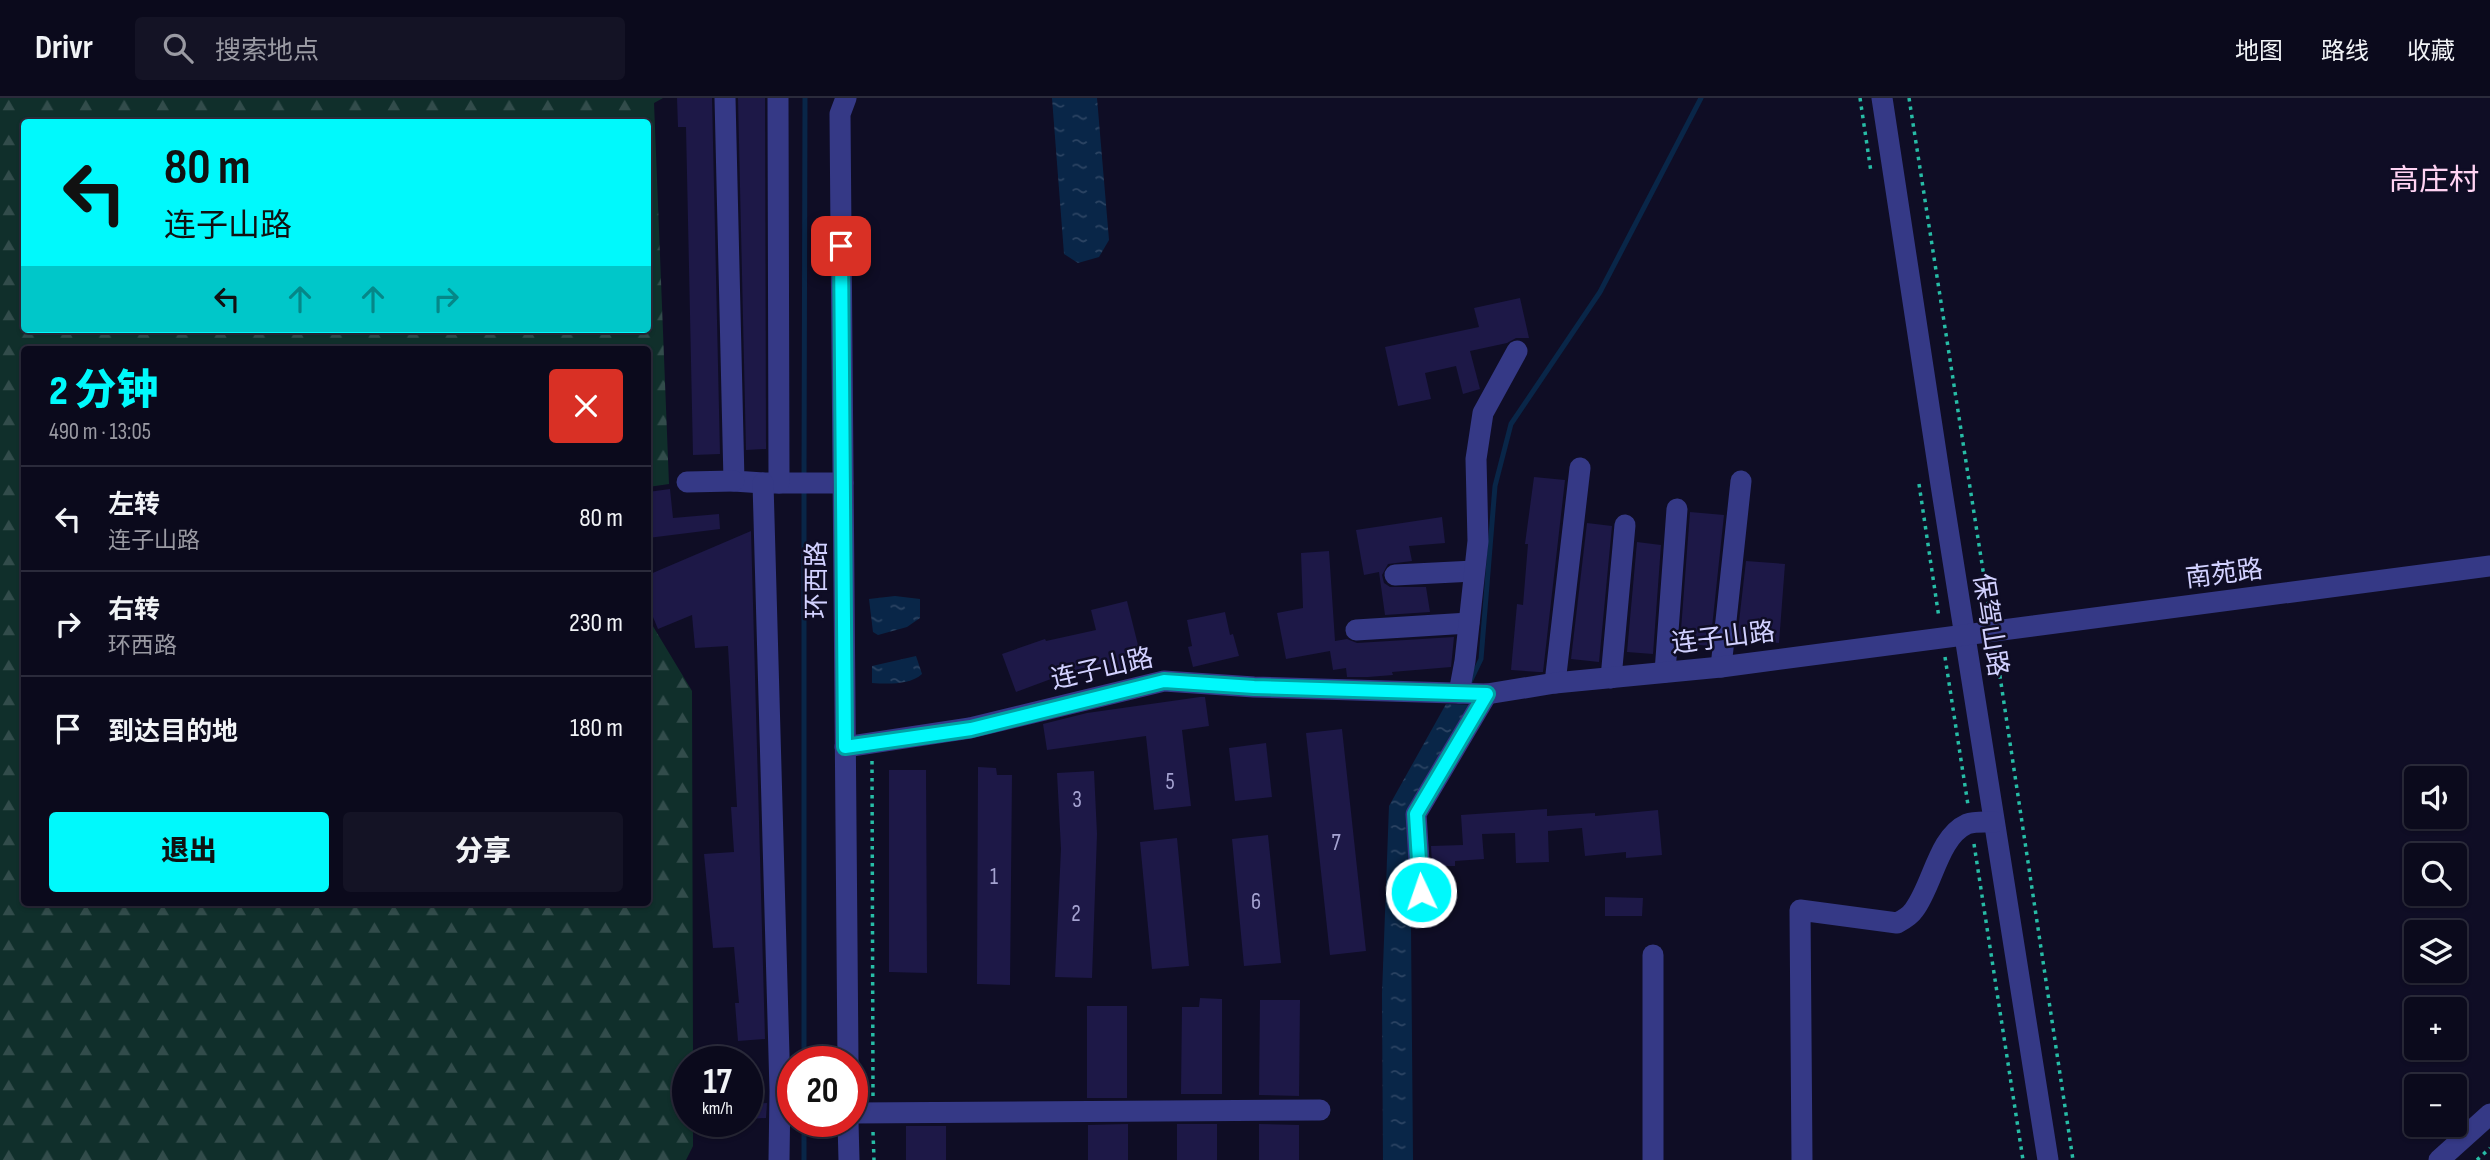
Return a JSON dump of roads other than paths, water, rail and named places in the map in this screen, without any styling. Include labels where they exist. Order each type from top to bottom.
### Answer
[{"type":"street","points":[[725,98],[734,481]]},
{"type":"street","points":[[778,98],[779,1160]]},
{"type":"street","name":"环西路","points":[[846,98],[841,114],[848,1046]]},
{"type":"street","name":"保驾山路","points":[[1882,98],[2048,1160]]},
{"type":"street","points":[[1459,692],[1478,541],[1476,459],[1483,413],[1517,351]]},
{"type":"street","points":[[1555,683],[1580,468]]},
{"type":"street","points":[[1720,667],[1741,481]]},
{"type":"street","points":[[687,482],[843,483]]},
{"type":"street","points":[[1665,672],[1677,509]]},
{"type":"street","points":[[1611,678],[1625,525]]},
{"type":"street","name":"南苑路","points":[[1965,635],[2490,566]]},
{"type":"street","points":[[1395,575],[1474,571]]},
{"type":"street","points":[[1356,630],[1469,623]]},
{"type":"street","name":"连子山路","points":[[845,747],[971,729],[1164,681],[1254,687],[1487,694],[1555,683],[1720,667],[1965,635]]},
{"type":"street","points":[[1421,892],[1416,814],[1487,694]]},
{"type":"street","points":[[1802,1160],[1800,910],[1897,923],[1913,913],[1929,886],[1948,839],[1970,822],[1994,822]]},
{"type":"street","points":[[1653,955],[1653,1160]]},
{"type":"street","points":[[868,1114],[1321,1110]]},
{"type":"street","points":[[2439,1160],[2490,1114]]},
{"type":"street","points":[[848,1137],[849,1160]]},
{"type":"water","points":[[1052,98],[1097,98],[1109,240],[1099,257],[1078,263],[1064,254]]},
{"type":"water","points":[[895,596],[920,599],[920,618],[907,627],[878,635],[873,632],[869,599]]},
{"type":"water","points":[[916,656],[922,674],[917,678],[898,683],[872,683],[872,666]]},
{"type":"water","points":[[1446,704],[1482,705],[1410,814],[1413,1160],[1383,1160],[1382,994],[1389,806]]},
{"type":"waterway","points":[[804,480],[805,98]]},
{"type":"waterway","points":[[1470,682],[1481,659],[1495,486],[1511,424],[1600,292],[1701,98]]},
{"type":"waterway","points":[[804,490],[804,1046]]},
{"type":"waterway","points":[[804,1137],[804,1160]]},
{"type":"district","name":"高庄村","points":[[2434,180]]}]
